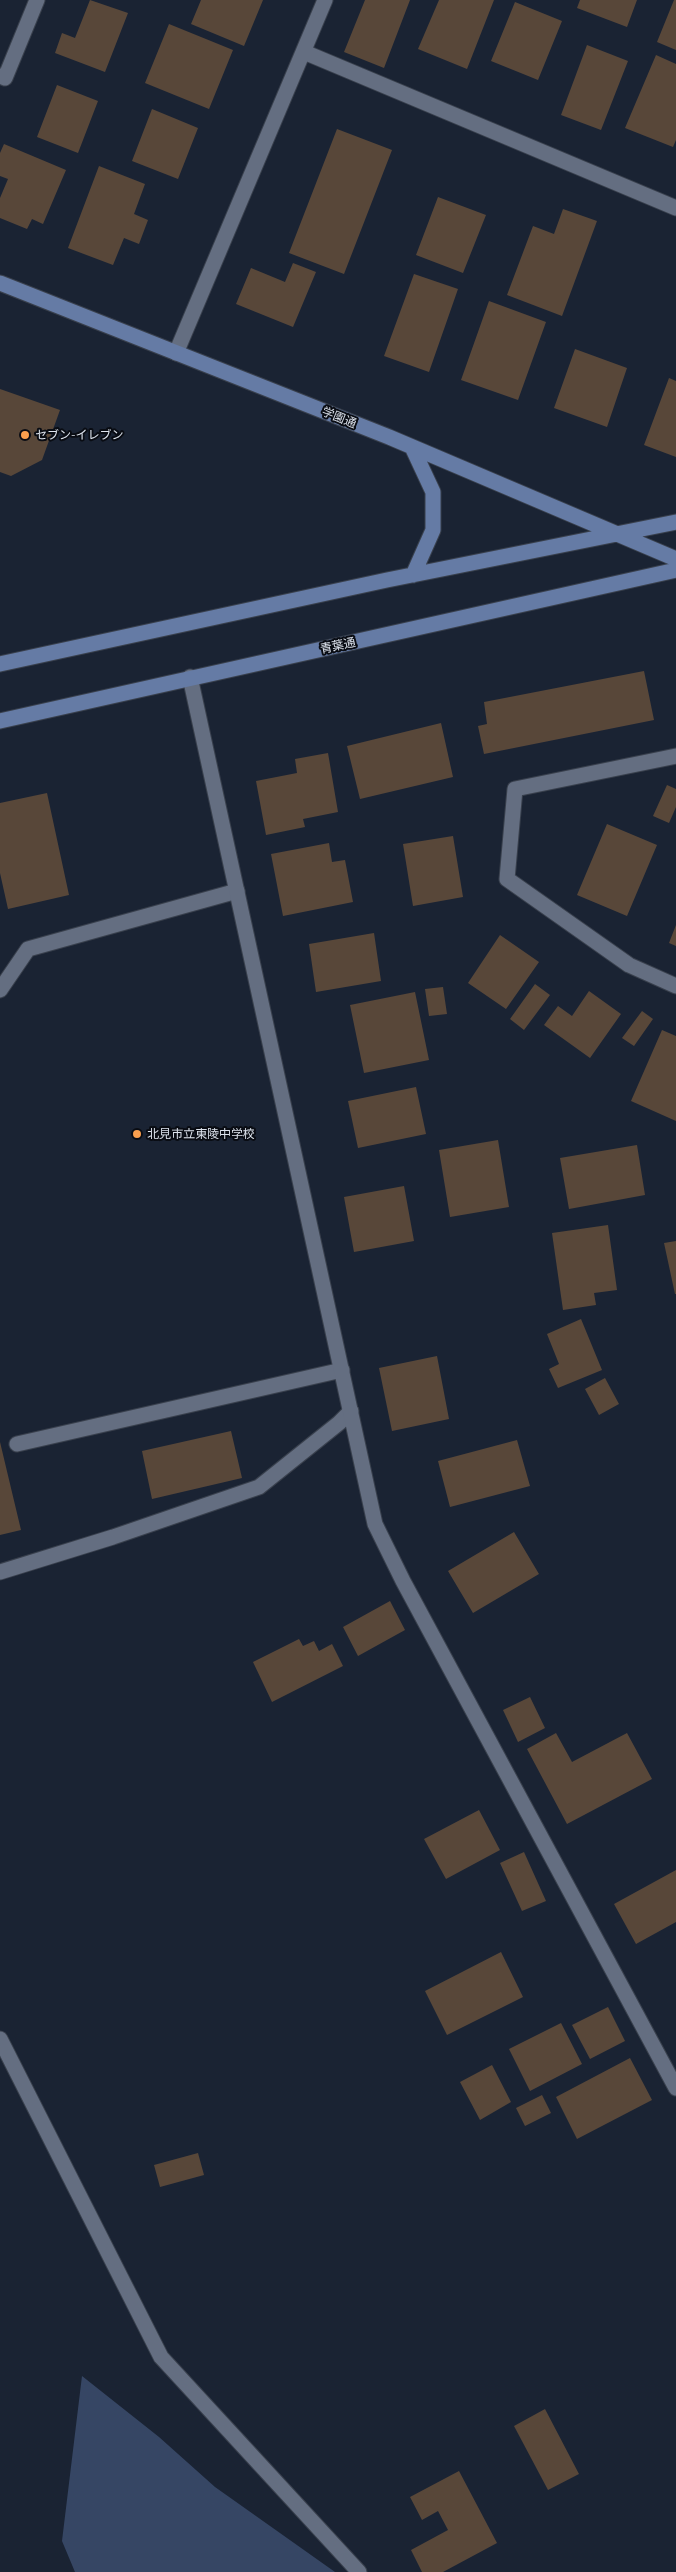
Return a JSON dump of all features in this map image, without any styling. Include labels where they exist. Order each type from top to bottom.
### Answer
[{"type":"street","points":[[0,76],[5,78],[37,0]]},
{"type":"street","points":[[176,353],[325,0]]},
{"type":"street","points":[[304,52],[676,208]]},
{"type":"street","name":"学園通","points":[[0,283],[412,447],[676,559]]},
{"type":"street","points":[[412,447],[433,492],[433,530],[413,575]]},
{"type":"street","points":[[0,664],[413,575],[676,522]]},
{"type":"street","name":"青葉通","points":[[0,721],[190,677],[400,633],[676,570]]},
{"type":"street","points":[[190,677],[375,1524],[403,1581],[676,2088]]},
{"type":"street","points":[[676,756],[514,789],[507,879],[629,965],[676,986]]},
{"type":"street","points":[[0,990],[28,949],[237,891]]},
{"type":"street","points":[[17,1444],[342,1370]]},
{"type":"street","points":[[0,1572],[113,1537],[259,1486],[339,1423],[351,1410]]},
{"type":"street","points":[[0,2040],[161,2357],[359,2572]]},
{"type":"shaded area","points":[[82,2376],[159,2437],[215,2487],[335,2572],[75,2572],[62,2541]]},
{"type":"building","points":[[90,0],[128,13],[105,72],[55,53],[62,33],[75,38]]},
{"type":"building","points":[[201,0],[263,0],[244,46],[191,24]]},
{"type":"building","points":[[365,0],[410,0],[384,68],[344,52]]},
{"type":"building","points":[[439,0],[494,0],[467,69],[418,49]]},
{"type":"building","points":[[580,0],[637,0],[627,27],[577,8]]},
{"type":"building","points":[[674,0],[676,0],[676,50],[657,42]]},
{"type":"building","points":[[515,2],[562,21],[538,80],[491,61]]},
{"type":"building","points":[[169,24],[233,50],[209,109],[145,83]]},
{"type":"building","points":[[587,45],[628,61],[601,130],[561,115]]},
{"type":"building","points":[[656,55],[676,64],[676,140],[673,147],[625,128]]},
{"type":"building","points":[[57,85],[98,101],[78,153],[37,137]]},
{"type":"building","points":[[152,109],[198,128],[178,179],[132,161]]},
{"type":"building","points":[[337,129],[392,150],[344,274],[289,253]]},
{"type":"building","points":[[4,144],[66,170],[43,224],[32,219],[27,229],[0,218],[0,198],[8,179],[0,176],[0,153]]},
{"type":"building","points":[[99,166],[145,184],[134,214],[148,220],[139,244],[124,238],[113,265],[68,248]]},
{"type":"building","points":[[438,197],[486,215],[463,273],[416,255]]},
{"type":"building","points":[[563,209],[597,221],[562,316],[507,295],[533,226],[554,234]]},
{"type":"building","points":[[293,263],[316,272],[293,327],[236,304],[251,268],[285,282]]},
{"type":"building","points":[[414,274],[458,289],[429,372],[384,356]]},
{"type":"building","points":[[489,301],[546,322],[518,400],[461,380]]},
{"type":"building","points":[[575,349],[627,368],[607,427],[554,408]]},
{"type":"building","points":[[669,378],[676,381],[676,457],[644,445]]},
{"type":"building","name":"セブン-イレブン","points":[[0,389],[60,410],[42,460],[11,476],[0,472]]},
{"type":"building","points":[[644,671],[654,720],[484,754],[478,726],[487,724],[484,702]]},
{"type":"building","points":[[441,723],[453,777],[360,799],[347,746]]},
{"type":"building","points":[[328,753],[338,812],[303,819],[305,827],[266,835],[256,781],[297,773],[295,759]]},
{"type":"building","points":[[667,785],[676,789],[676,807],[669,823],[653,816]]},
{"type":"building","points":[[47,793],[69,895],[8,909],[0,873],[0,803]]},
{"type":"building","points":[[607,824],[657,845],[627,916],[577,895]]},
{"type":"building","points":[[453,836],[463,897],[413,906],[403,844]]},
{"type":"building","points":[[329,843],[332,862],[345,860],[353,902],[283,916],[271,854]]},
{"type":"building","points":[[676,925],[676,946],[669,943]]},
{"type":"building","points":[[374,933],[381,981],[316,992],[309,944]]},
{"type":"building","points":[[500,935],[539,962],[506,1009],[468,983]]},
{"type":"building","points":[[535,984],[550,995],[524,1030],[510,1019]]},
{"type":"building","points":[[443,987],[447,1014],[429,1016],[425,989]]},
{"type":"building","points":[[589,991],[621,1014],[590,1058],[544,1025],[558,1006],[572,1016]]},
{"type":"building","points":[[415,992],[429,1060],[364,1073],[350,1005]]},
{"type":"building","points":[[642,1011],[653,1019],[634,1046],[622,1038]]},
{"type":"building","points":[[662,1030],[676,1036],[676,1121],[631,1101]]},
{"type":"building","points":[[416,1087],[426,1134],[358,1148],[348,1101]]},
{"type":"building","points":[[498,1140],[509,1207],[450,1217],[439,1150]]},
{"type":"building","points":[[637,1145],[645,1195],[569,1209],[560,1158]]},
{"type":"building","points":[[404,1186],[414,1241],[354,1252],[344,1197]]},
{"type":"building","points":[[608,1225],[617,1290],[594,1293],[596,1305],[563,1310],[552,1233]]},
{"type":"building","points":[[676,1241],[676,1294],[675,1294],[664,1243]]},
{"type":"building","points":[[581,1319],[602,1370],[558,1388],[549,1369],[559,1364],[547,1334]]},
{"type":"building","points":[[437,1356],[449,1419],[392,1431],[379,1368]]},
{"type":"building","points":[[605,1378],[619,1404],[599,1415],[585,1389]]},
{"type":"building","points":[[231,1431],[242,1478],[152,1499],[142,1451]]},
{"type":"building","points":[[517,1440],[530,1486],[450,1507],[438,1461]]},
{"type":"building","points":[[0,1442],[21,1530],[0,1535]]},
{"type":"building","points":[[514,1532],[539,1574],[473,1613],[448,1571]]},
{"type":"building","points":[[390,1601],[405,1630],[358,1656],[343,1627]]},
{"type":"building","points":[[299,1639],[303,1646],[314,1641],[319,1651],[332,1644],[343,1666],[272,1702],[253,1662]]},
{"type":"building","points":[[530,1697],[545,1728],[518,1742],[503,1710]]},
{"type":"building","points":[[556,1733],[572,1762],[627,1733],[652,1779],[567,1824],[527,1749]]},
{"type":"building","points":[[479,1810],[500,1850],[446,1879],[424,1839]]},
{"type":"building","points":[[524,1852],[546,1901],[522,1911],[500,1863]]},
{"type":"building","points":[[676,1870],[676,1922],[636,1944],[614,1904]]},
{"type":"building","points":[[501,1952],[523,1997],[447,2035],[425,1991]]},
{"type":"building","points":[[608,2007],[625,2041],[590,2059],[572,2025]]},
{"type":"building","points":[[561,2023],[582,2064],[530,2091],[509,2049]]},
{"type":"building","points":[[630,2058],[652,2100],[577,2139],[556,2097]]},
{"type":"building","points":[[492,2065],[511,2102],[480,2120],[460,2082]]},
{"type":"building","points":[[542,2095],[551,2113],[525,2126],[516,2108]]},
{"type":"building","points":[[198,2153],[204,2175],[160,2187],[154,2165]]},
{"type":"building","points":[[545,2409],[579,2474],[548,2490],[514,2426]]},
{"type":"building","points":[[459,2471],[497,2543],[443,2572],[422,2572],[411,2550],[448,2530],[438,2511],[422,2520],[410,2497]]},
{"type":"place","name":"セブン-イレブン","points":[[25,435]]},
{"type":"place","name":"北見市立東陵中学校","points":[[137,1134]]}]
